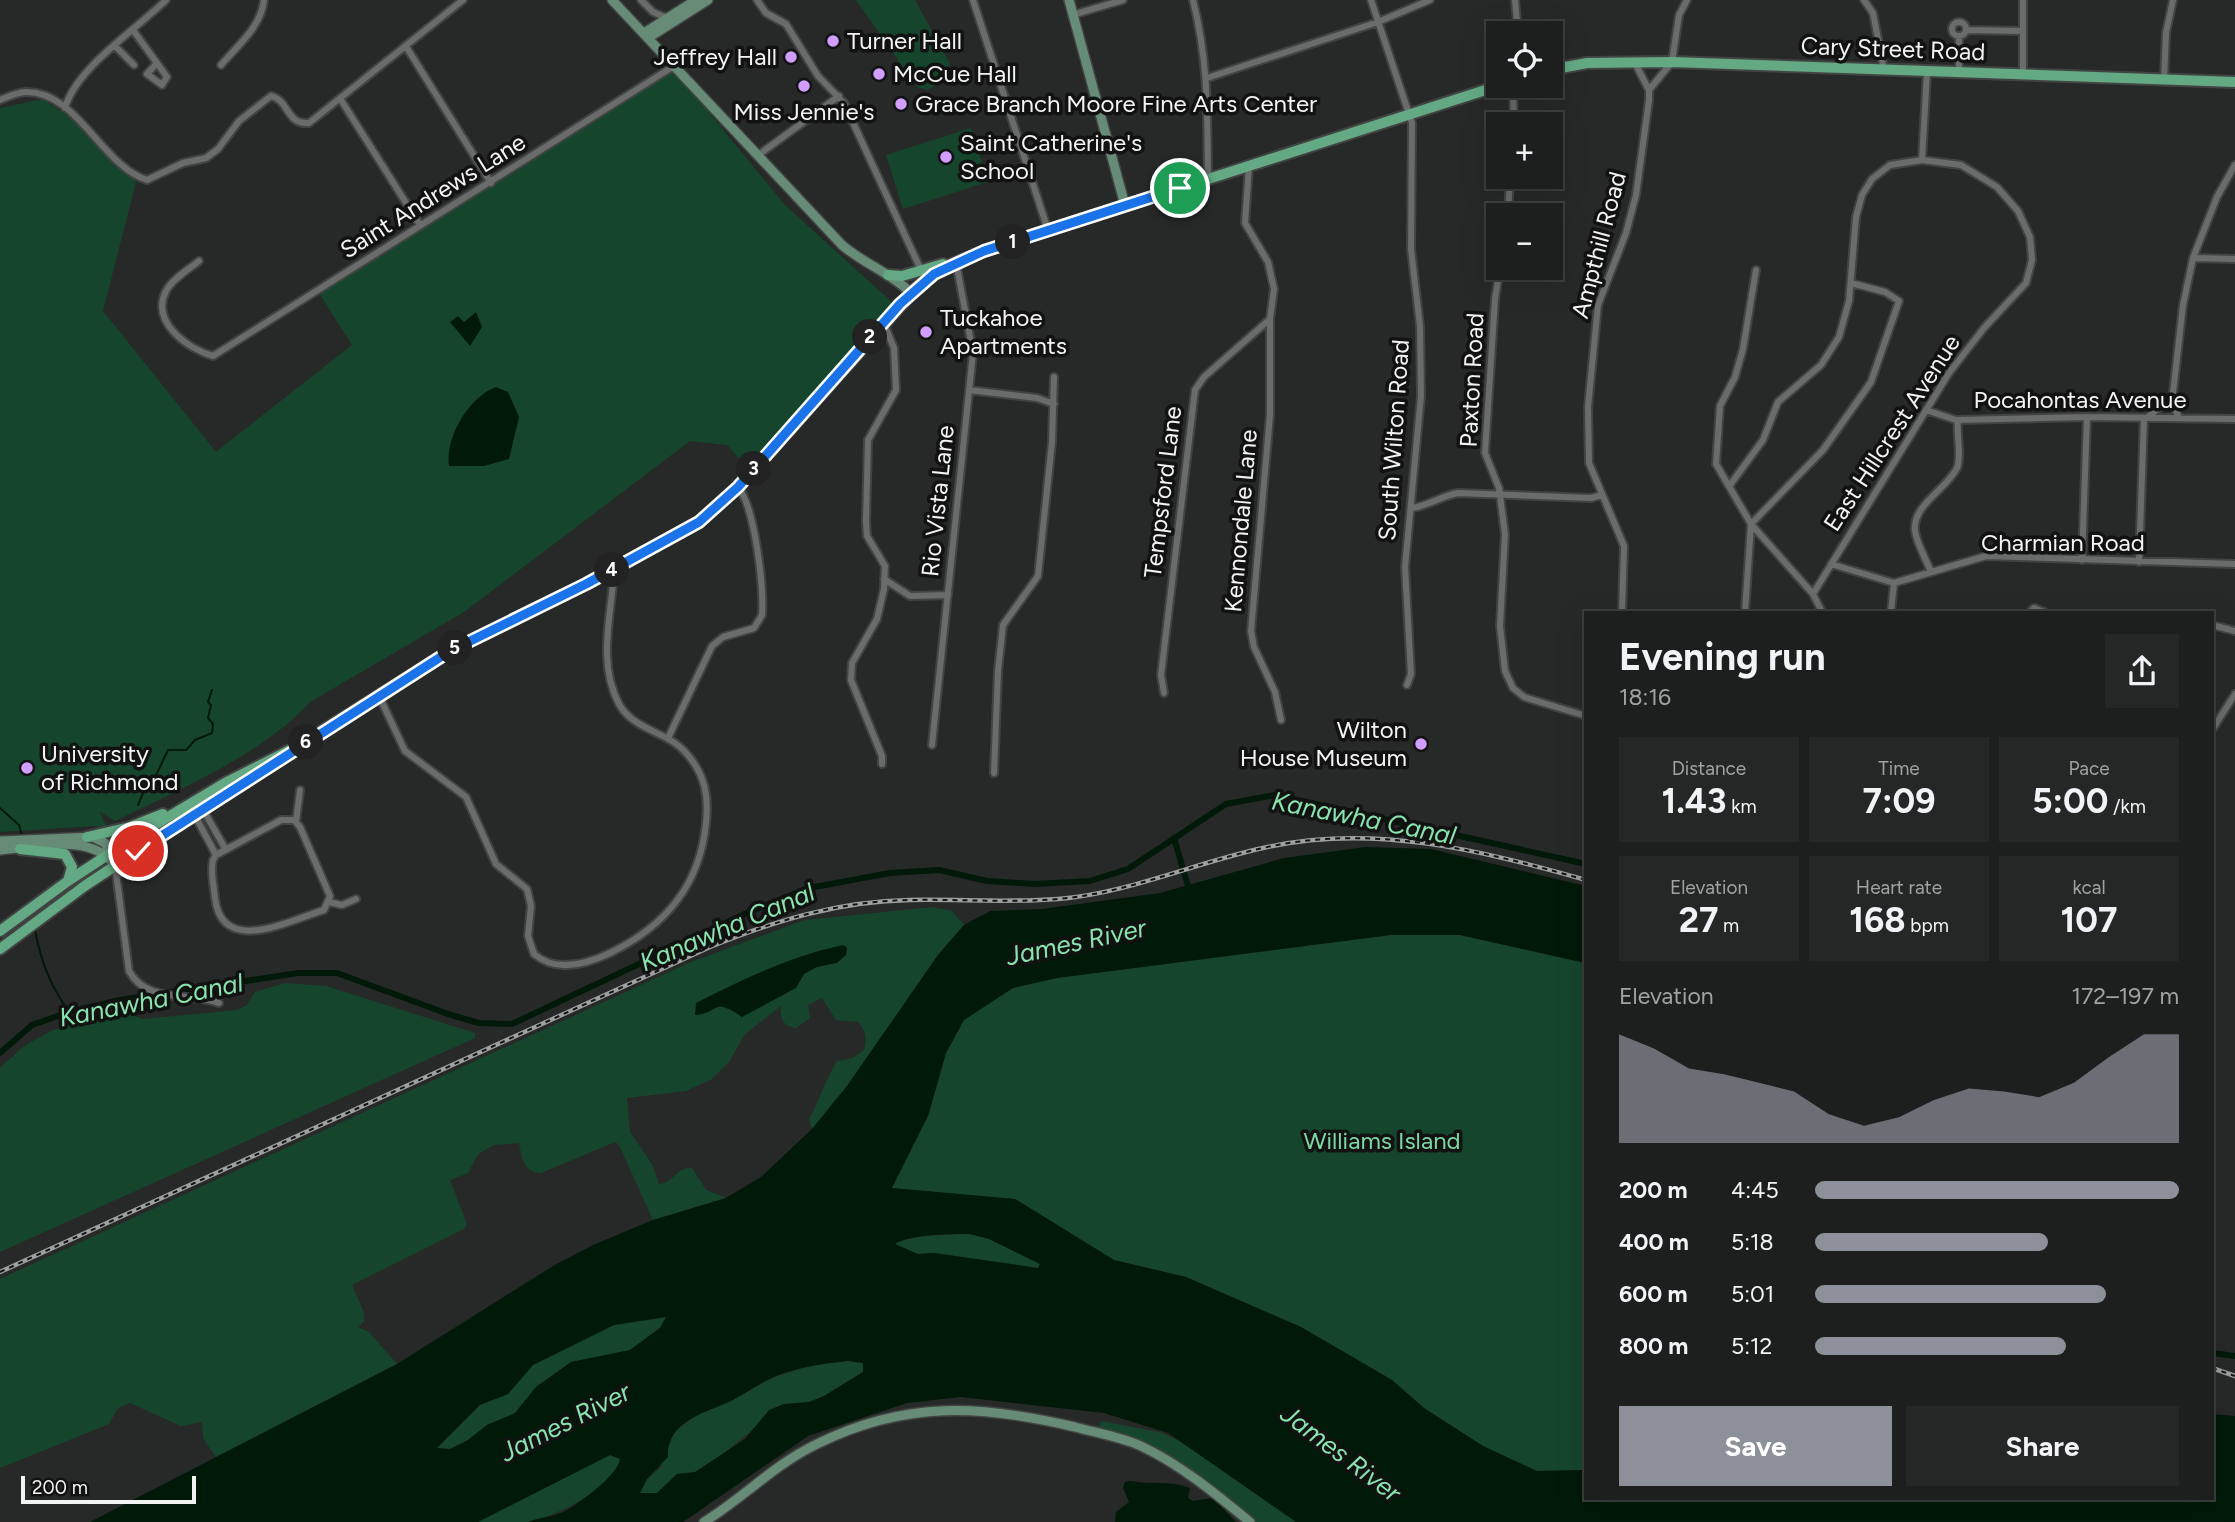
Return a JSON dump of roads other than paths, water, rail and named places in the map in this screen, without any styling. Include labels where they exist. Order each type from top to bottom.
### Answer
[{"type":"main road","points":[[612,0],[842,245],[861,261],[888,275],[911,293]]},
{"type":"main road","points":[[646,36],[667,18],[696,0]]},
{"type":"main road","points":[[646,36],[708,0]]},
{"type":"main road","points":[[1069,0],[1125,205]]},
{"type":"main road","name":"Cary Street Road","points":[[1563,68],[1587,63],[1672,62],[2235,82]]},
{"type":"main road","points":[[888,275],[956,262],[1486,90]]},
{"type":"main road","points":[[0,932],[109,854],[284,754],[474,637],[610,571],[699,522],[738,487],[911,293],[934,274],[956,262]]},
{"type":"main road","points":[[0,841],[88,836],[195,806]]},
{"type":"main road","points":[[0,949],[195,806]]},
{"type":"main road","points":[[88,836],[101,839],[115,865]]},
{"type":"main road","points":[[0,850],[79,845],[109,854]]},
{"type":"main road","points":[[20,849],[65,854],[72,867],[68,881]]},
{"type":"main road","points":[[704,1522],[783,1463],[820,1442],[911,1413],[957,1408],[1059,1424],[1139,1446],[1198,1480],[1250,1522]]},
{"type":"street","points":[[65,108],[72,92],[115,46],[166,0]]},
{"type":"street","points":[[221,65],[254,28],[263,11],[264,0]]},
{"type":"street","points":[[0,100],[26,92],[52,99],[65,108],[130,174],[147,180],[183,163],[206,158],[218,149],[239,121],[271,96],[281,101],[290,118],[300,124],[309,123],[407,48],[463,0]]},
{"type":"street","points":[[641,0],[653,12],[667,18]]},
{"type":"street","points":[[757,0],[766,13],[786,24],[818,76],[839,96],[921,270]]},
{"type":"street","points":[[973,0],[1048,230]]},
{"type":"street","points":[[1072,15],[1123,0]]},
{"type":"street","points":[[1193,0],[1205,46],[1208,180]]},
{"type":"street","name":"South Wilton Road","points":[[1371,0],[1410,114],[1411,249],[1421,347],[1421,396],[1405,566],[1411,674],[1407,685]]},
{"type":"street","points":[[1207,78],[1378,22],[1430,0]]},
{"type":"street","points":[[1515,0],[1517,21]]},
{"type":"street","points":[[1864,0],[1873,13]]},
{"type":"street","points":[[1873,0],[1884,70]]},
{"type":"street","points":[[2023,0],[2023,75]]},
{"type":"street","points":[[2164,79],[2166,33],[2173,0]]},
{"type":"street","points":[[1635,63],[1649,90],[1672,62],[1674,35],[1685,1]]},
{"type":"street","points":[[1959,72],[1959,36],[1953,30],[1956,24],[1963,24],[1966,30]]},
{"type":"street","points":[[133,30],[157,63]]},
{"type":"street","points":[[1959,36],[1966,30],[2023,31]]},
{"type":"street","points":[[115,46],[134,65]]},
{"type":"street","points":[[407,48],[491,183]]},
{"type":"street","name":"Saint Andrews Lane","points":[[200,261],[170,285],[164,293],[163,304],[172,332],[193,351],[213,356],[674,66]]},
{"type":"street","points":[[1730,485],[1763,440],[1777,402],[1830,354],[1845,317],[1851,283],[1856,218],[1866,185],[1891,166],[1922,160],[1927,72]]},
{"type":"street","name":"Ampthill Road","points":[[1622,611],[1624,546],[1592,475],[1587,449],[1594,339],[1603,286],[1626,233],[1636,195],[1649,90]]},
{"type":"street","points":[[757,156],[839,96]]},
{"type":"street","points":[[341,100],[420,225]]},
{"type":"street","name":"East Hillcrest Avenue","points":[[1813,594],[1967,347],[2020,291],[2030,274],[2032,260],[2029,233],[2018,211],[1997,187],[1961,166],[1922,160]]},
{"type":"street","points":[[2179,418],[2172,407],[2183,304],[2193,258],[2217,197],[2235,165]]},
{"type":"street","points":[[1249,166],[1245,223],[1268,262],[1274,289],[1270,319]]},
{"type":"street","points":[[2193,258],[2235,259]]},
{"type":"street","name":"Rio Vista Lane","points":[[932,745],[973,353],[956,262]]},
{"type":"street","points":[[1756,270],[1743,349],[1735,377],[1720,405],[1716,464],[1751,524],[1813,594],[1822,611]]},
{"type":"street","name":"Paxton Road","points":[[1499,280],[1485,453],[1500,495],[1504,534],[1500,626],[1508,681],[1524,697],[1584,715]]},
{"type":"street","points":[[1745,611],[1751,524],[1823,450],[1871,382],[1899,301],[1885,292],[1851,283]]},
{"type":"street","name":"Tempsford Lane","points":[[1164,693],[1161,675],[1195,390],[1204,377],[1270,319]]},
{"type":"street","name":"Kennondale Lane","points":[[1270,319],[1270,415],[1251,631],[1258,659],[1275,692],[1282,720]]},
{"type":"street","points":[[881,764],[882,756],[850,680],[852,663],[877,618],[884,579],[885,566],[867,536],[866,521],[868,439],[896,390],[894,348],[884,322]]},
{"type":"street","points":[[994,773],[998,671],[1003,625],[1038,576],[1054,404],[1054,377]]},
{"type":"street","points":[[969,390],[1037,398],[1054,404]]},
{"type":"street","points":[[2139,562],[2146,418],[2173,396]]},
{"type":"street","name":"Pocahontas Avenue","points":[[1926,410],[1958,420],[2087,417],[2235,419]]},
{"type":"street","points":[[2082,560],[2087,417]]},
{"type":"street","points":[[1931,572],[1915,531],[1916,521],[1923,508],[1950,480],[1958,465],[1958,420]]},
{"type":"street","points":[[668,738],[712,646],[723,637],[754,628],[762,615],[749,511],[738,487]]},
{"type":"street","points":[[1412,508],[1444,495],[1591,498],[1602,495]]},
{"type":"street","name":"Charmian Road","points":[[1894,583],[1986,556],[2235,564]]},
{"type":"street","points":[[1831,564],[1894,583],[1891,611]]},
{"type":"street","points":[[379,696],[402,746],[466,797],[496,863],[527,889],[531,906],[528,936],[534,954],[545,961],[564,965],[596,959],[645,933],[676,904],[694,877],[704,844],[706,788],[689,756],[668,738],[633,721],[614,692],[608,669],[606,643],[613,584],[610,571]]},
{"type":"street","points":[[884,579],[910,596],[948,595]]},
{"type":"street","points":[[2214,626],[2235,631]]},
{"type":"street","points":[[2214,723],[2235,694]]},
{"type":"street","points":[[296,822],[281,820],[216,855],[211,864],[216,909],[226,924],[237,931],[255,932],[324,910],[329,902],[330,896],[296,822],[300,790]]},
{"type":"street","points":[[195,806],[226,850]]},
{"type":"street","points":[[195,806],[216,855]]},
{"type":"street","points":[[115,865],[129,971],[137,982],[165,995],[219,1003]]},
{"type":"street","points":[[329,902],[342,905],[356,899]]},
{"type":"water","points":[[476,312],[482,327],[470,346],[450,322],[458,316],[464,322]]},
{"type":"water","points":[[496,387],[508,392],[519,417],[509,459],[484,466],[449,466],[451,443],[461,419],[477,399]]},
{"type":"water","name":"James River","points":[[1366,847],[1431,849],[1584,886],[1584,963],[1460,935],[1391,935],[1057,978],[1013,988],[964,1020],[946,1053],[928,1116],[892,1188],[1015,1199],[1114,1260],[1186,1277],[1301,1327],[1392,1380],[1424,1408],[1483,1446],[1537,1471],[1584,1470],[1584,1500],[2214,1500],[2214,1414],[2235,1416],[2235,1522],[1296,1522],[1168,1433],[1104,1413],[961,1397],[907,1403],[808,1436],[683,1522],[528,1522],[556,1515],[580,1502],[618,1466],[620,1459],[610,1455],[478,1522],[90,1522],[397,1364],[553,1266],[593,1245],[653,1220],[726,1198],[761,1177],[812,1129],[847,1086],[938,955],[964,925],[990,911],[1042,909],[1160,893],[1284,858]],"holes":[[[970,1234],[989,1239],[1040,1264],[1038,1268],[934,1253],[918,1254],[895,1244],[920,1236]],[[666,1317],[660,1328],[630,1350],[571,1362],[536,1387],[515,1413],[487,1425],[468,1440],[450,1449],[437,1448],[480,1405],[508,1394],[533,1365],[614,1325]],[[847,1361],[863,1363],[863,1372],[824,1396],[809,1402],[784,1404],[769,1410],[745,1439],[695,1472],[677,1474],[657,1493],[640,1493],[647,1479],[668,1457],[673,1435],[689,1420],[783,1374],[810,1366]]]},
{"type":"water","points":[[843,945],[847,947],[846,955],[837,963],[817,967],[804,974],[796,988],[742,1017],[720,1007],[695,1015],[696,1003],[731,985],[786,962]]},
{"type":"water","points":[[1125,1482],[1175,1484],[1190,1488],[1188,1498],[1193,1501],[1213,1498],[1236,1522],[1115,1522],[1116,1512],[1129,1502],[1123,1488]]},
{"type":"waterway","points":[[138,805],[144,791],[150,788],[168,750],[186,750],[195,740],[212,733],[213,724],[208,718],[211,705],[208,702],[212,690]]},
{"type":"waterway","name":"Kanawha Canal","points":[[0,1053],[32,1025],[69,1012],[120,1000],[298,973],[337,973],[448,1014],[479,1023],[512,1024],[749,912],[809,888],[890,873],[939,870],[987,881],[1035,884],[1090,881],[1128,869],[1226,804],[1275,795],[1584,864]]},
{"type":"waterway","points":[[0,808],[19,825],[22,835]]},
{"type":"waterway","points":[[1174,838],[1190,893]]},
{"type":"waterway","points":[[35,930],[47,973],[69,1012]]},
{"type":"waterway","name":"Kanawha Canal","points":[[2214,1353],[2235,1356]]},
{"type":"railway","points":[[0,1272],[710,947],[807,914],[884,901],[1021,901],[1084,896],[1263,848],[1345,838],[1426,843],[1506,859],[1584,879]]},
{"type":"railway","points":[[2214,1369],[2235,1376]]},
{"type":"place","name":"Turner Hall","points":[[833,41]]},
{"type":"place","name":"Jeffrey Hall","points":[[791,57]]},
{"type":"place","name":"McCue Hall","points":[[879,74]]},
{"type":"place","name":"Miss Jennie's","points":[[804,86]]},
{"type":"place","name":"Grace Branch Moore Fine Arts Center","points":[[901,104]]},
{"type":"place","name":"Saint Catherine's School","points":[[946,157]]},
{"type":"place","name":"Tuckahoe Apartments","points":[[926,332]]},
{"type":"place","name":"Wilton House Museum","points":[[1421,744]]},
{"type":"place","name":"University of Richmond","points":[[27,768]]},
{"type":"park label","name":"Williams Island","points":[[1382,1141]]}]
